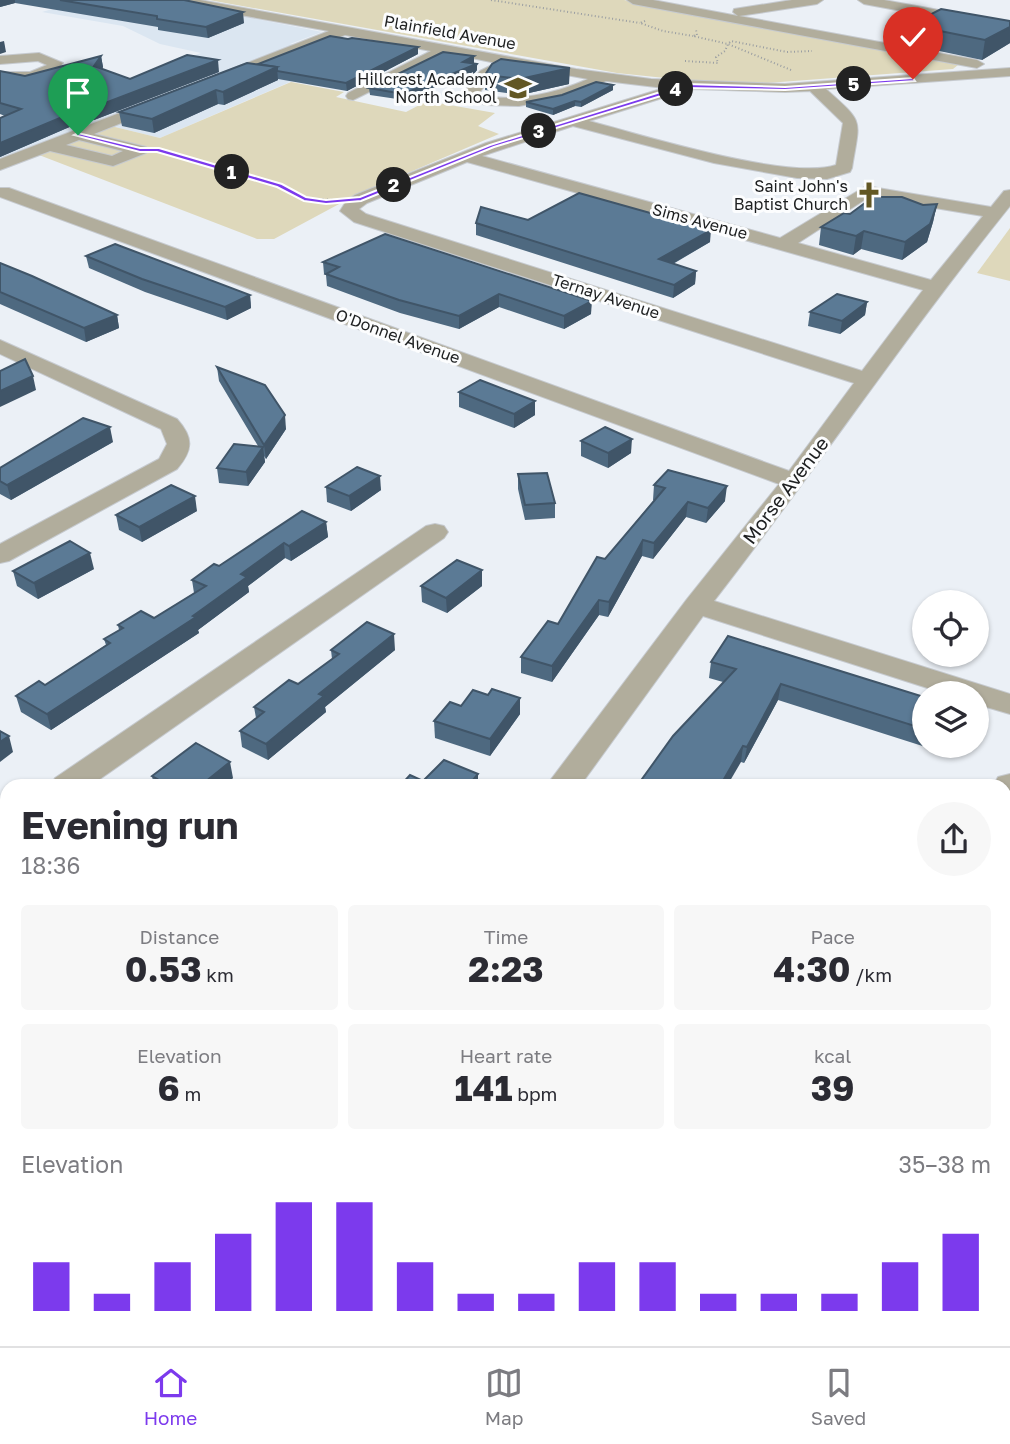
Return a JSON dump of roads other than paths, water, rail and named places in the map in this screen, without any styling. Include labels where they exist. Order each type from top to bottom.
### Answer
[{"type":"street","name":"Plainfield Avenue","points":[[179,0],[603,77],[686,86],[815,87],[1010,71]]},
{"type":"street","points":[[633,0],[1010,71]]},
{"type":"street","points":[[714,15],[817,0]]},
{"type":"street","points":[[864,0],[1010,27]]},
{"type":"street","points":[[886,14],[927,30],[1010,36]]},
{"type":"street","points":[[796,30],[817,23]]},
{"type":"street","points":[[892,48],[927,30]]},
{"type":"street","points":[[203,86],[342,31]]},
{"type":"street","points":[[353,96],[445,49]]},
{"type":"street","points":[[0,60],[40,57],[56,63],[52,68],[40,73],[0,76]]},
{"type":"street","points":[[510,61],[477,81],[471,92],[473,97],[505,103],[579,88],[603,77]]},
{"type":"street","points":[[464,156],[686,86]]},
{"type":"street","points":[[571,121],[753,167],[832,174],[841,172],[844,168],[851,123],[848,117],[815,87]]},
{"type":"street","points":[[0,165],[165,101]]},
{"type":"street","points":[[49,146],[113,161],[140,150],[78,135]]},
{"type":"street","name":"Ternay Avenue","points":[[464,156],[356,203],[349,211],[360,218],[867,380]]},
{"type":"street","name":"Sims Avenue","points":[[464,156],[935,286]]},
{"type":"street","points":[[783,244],[866,191],[1003,204]]},
{"type":"street","name":"O'Donnel Avenue","points":[[3,192],[794,481]]},
{"type":"street","name":"Morse Avenue","points":[[567,779],[697,604],[794,481],[935,286],[1003,204]]},
{"type":"street","points":[[0,555],[168,464],[176,457],[181,441],[178,433],[169,424],[4,352]]},
{"type":"street","points":[[77,779],[435,532]]},
{"type":"street","points":[[697,604],[938,681]]},
{"type":"street","points":[[989,697],[1010,704]]},
{"type":"place","name":"Hillcrest Academy North School","points":[[518,88]]},
{"type":"place","name":"Saint John's Baptist Church","points":[[869,195]]}]
